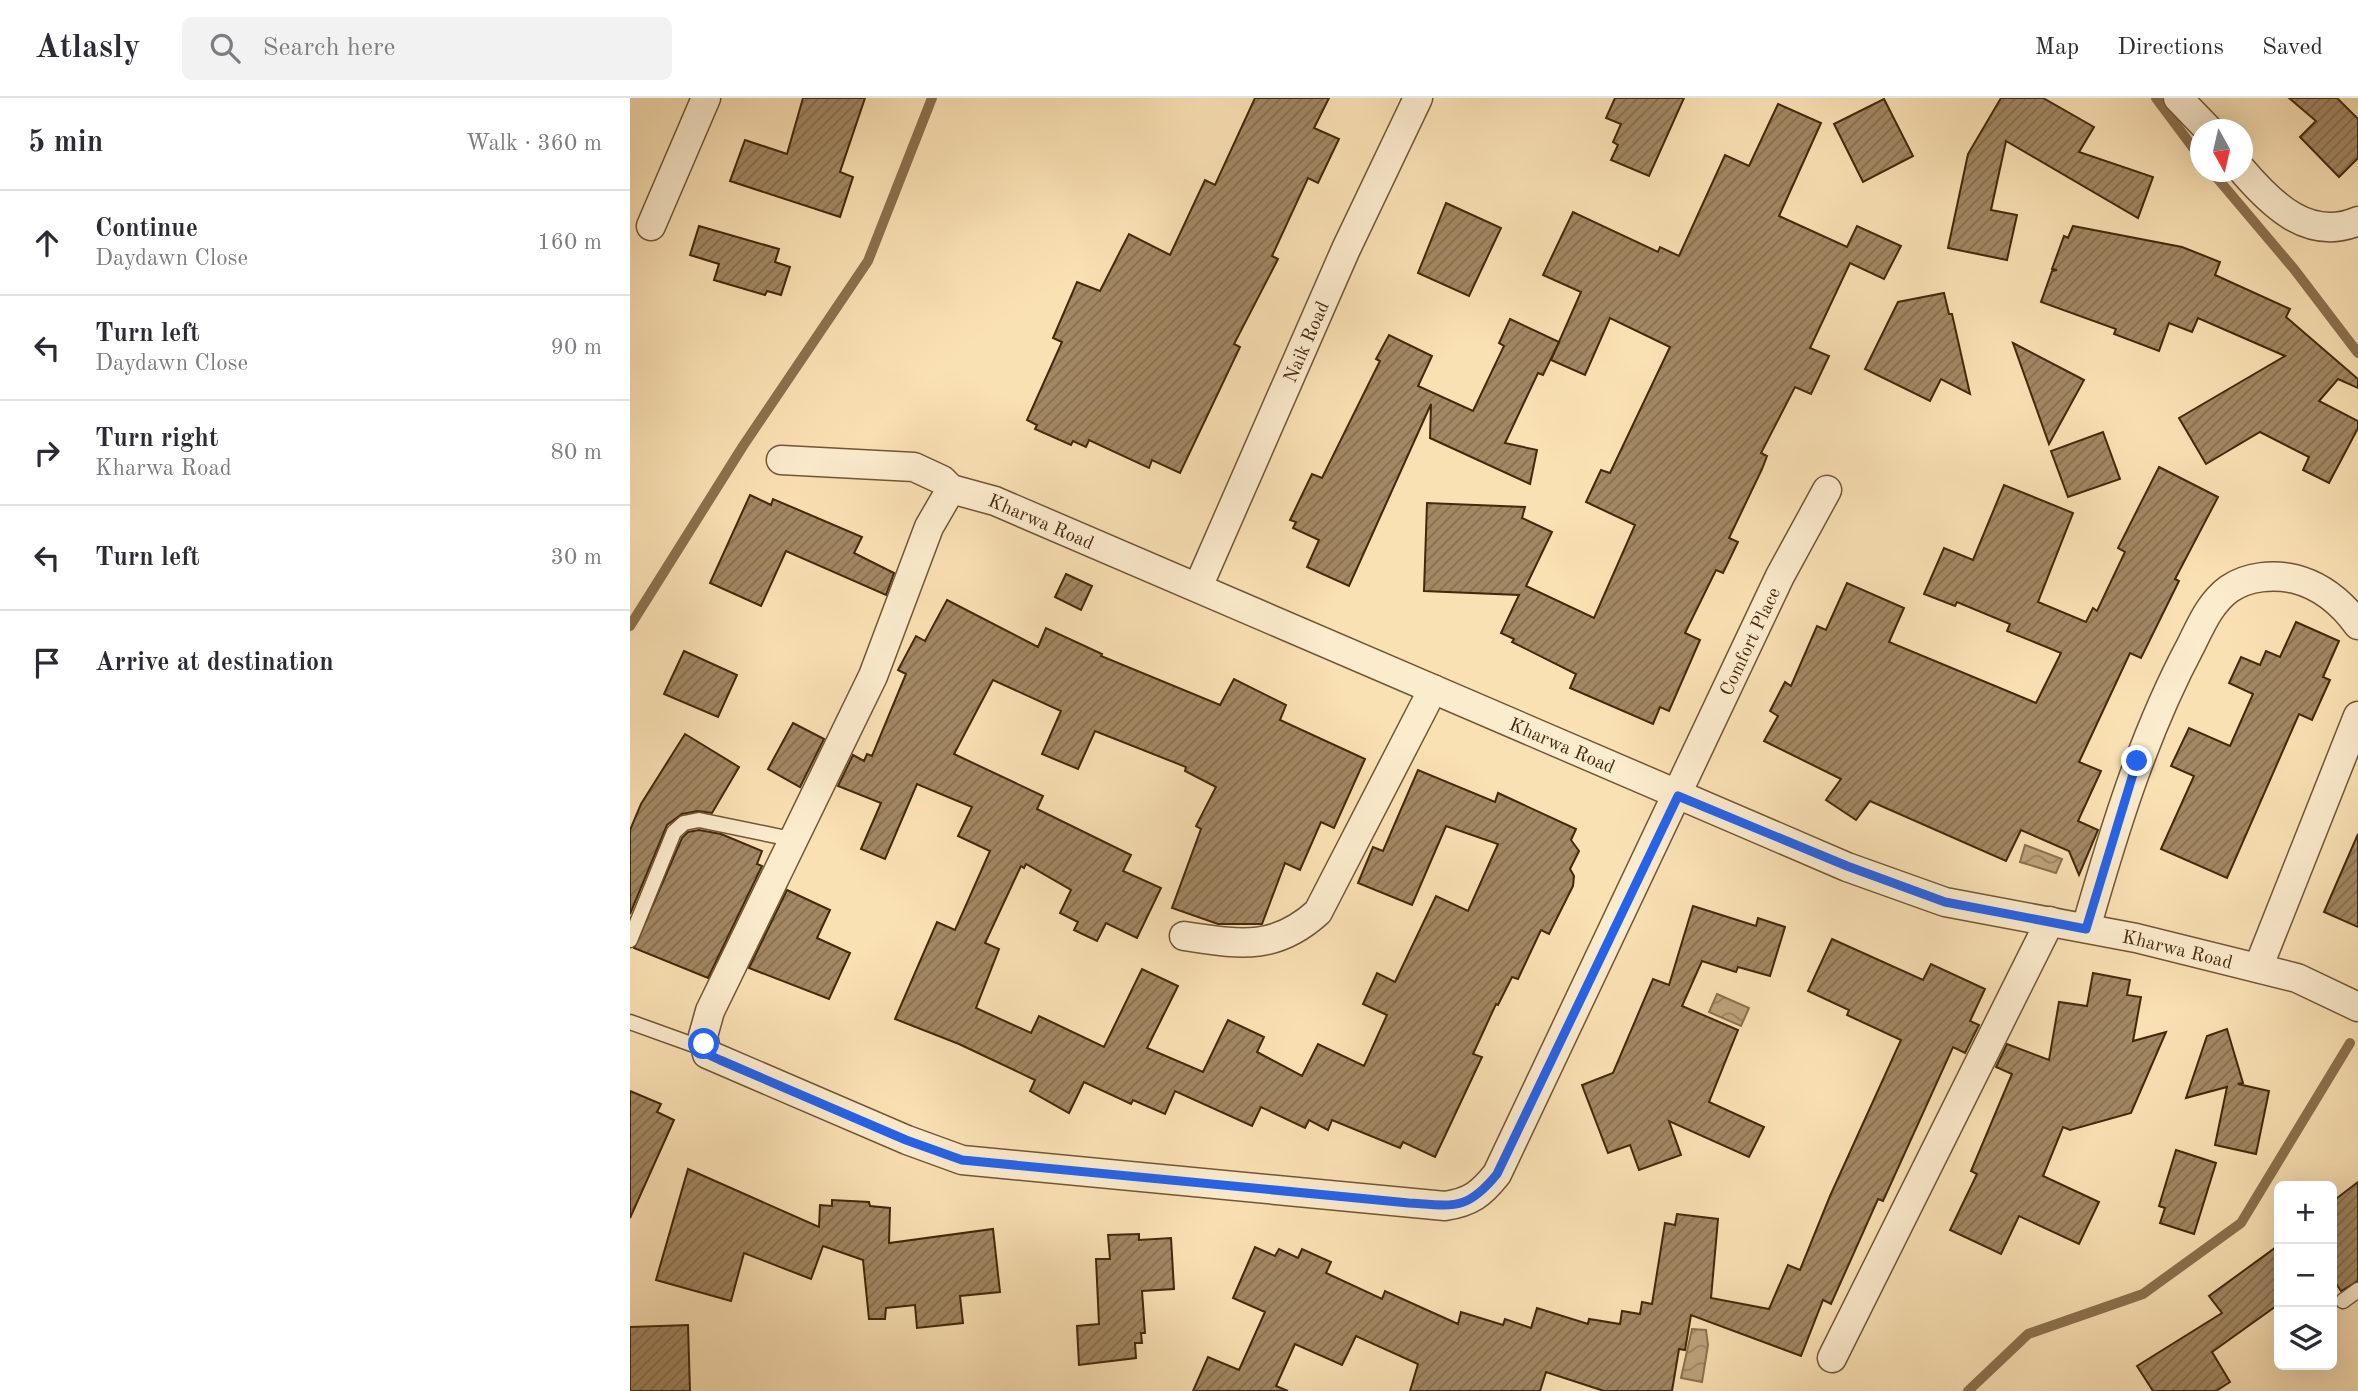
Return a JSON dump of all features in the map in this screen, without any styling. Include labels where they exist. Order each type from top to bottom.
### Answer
[{"type":"street","points":[[651,226],[706,98]]},
{"type":"street","name":"Naik Road","points":[[1198,587],[1346,249],[1418,98]]},
{"type":"street","points":[[2178,98],[2198,119]]},
{"type":"street","points":[[2252,182],[2264,196],[2295,220],[2318,226],[2346,227],[2358,221]]},
{"type":"street","name":"Kharwa Road","points":[[781,460],[914,467],[942,481],[951,489],[995,501],[1678,796],[1847,866],[1945,902],[2086,929],[2297,978],[2358,1007]]},
{"type":"street","points":[[712,1055],[704,1029],[710,1012],[796,840],[873,676],[929,527],[951,489]]},
{"type":"street","name":"Comfort Place","points":[[712,1055],[906,1140],[962,1160],[1409,1203],[1445,1206],[1466,1203],[1480,1194],[1497,1174],[1780,576],[1827,490]]},
{"type":"street","points":[[2086,929],[2137,761],[2212,605],[2230,588],[2251,579],[2282,576],[2306,582],[2343,603],[2358,625]]},
{"type":"street","points":[[1184,936],[1251,944],[1273,940],[1300,928],[1318,912],[1433,690]]},
{"type":"street","points":[[2258,968],[2358,716]]},
{"type":"street","points":[[1832,1359],[2050,922]]},
{"type":"lane","points":[[630,940],[674,832],[684,823],[699,820],[796,840]]},
{"type":"lane","points":[[630,1022],[712,1055]]},
{"type":"lane","points":[[2343,1301],[2358,1290]]},
{"type":"water","points":[[2025,845],[2062,859],[2056,873],[2020,862]]},
{"type":"water","points":[[1717,994],[1749,1008],[1741,1026],[1709,1012]]},
{"type":"water","points":[[1692,1329],[1706,1330],[1708,1345],[1702,1382],[1681,1378]]},
{"type":"building","points":[[803,98],[865,98],[840,172],[853,177],[840,217],[730,181],[745,140],[787,154]]},
{"type":"building","points":[[1255,98],[1329,98],[1314,128],[1339,139],[1318,183],[1308,178],[1272,256],[1278,259],[1234,344],[1240,347],[1180,473],[1152,460],[1149,468],[1089,440],[1086,447],[1073,441],[1071,445],[1035,429],[1037,425],[1027,420],[1062,342],[1053,338],[1077,282],[1100,291],[1129,234],[1170,255],[1205,180],[1215,185]]},
{"type":"building","points":[[1615,98],[1684,98],[1649,176],[1611,160],[1618,145],[1613,142],[1621,124],[1606,118]]},
{"type":"building","points":[[2001,98],[2043,98],[2094,127],[2079,152],[2153,177],[2138,218],[2006,141],[1991,210],[2017,215],[2007,260],[1948,248],[1968,154]]},
{"type":"building","points":[[2289,98],[2337,98],[2358,119],[2358,158],[2339,177],[2300,137],[2316,121]]},
{"type":"building","points":[[1884,99],[1913,156],[1863,182],[1834,124]]},
{"type":"building","points":[[1778,104],[1821,123],[1779,216],[1847,247],[1857,226],[1901,246],[1884,279],[1850,263],[1810,348],[1829,356],[1811,394],[1795,387],[1761,453],[1767,456],[1729,538],[1738,542],[1723,573],[1716,570],[1685,633],[1700,640],[1669,711],[1660,707],[1653,724],[1570,688],[1576,674],[1512,642],[1514,639],[1501,633],[1519,595],[1424,591],[1427,503],[1525,507],[1522,518],[1552,532],[1526,586],[1594,618],[1635,525],[1586,502],[1601,470],[1610,473],[1670,347],[1610,318],[1585,375],[1551,360],[1581,292],[1543,275],[1573,212],[1658,252],[1660,247],[1679,256],[1725,155],[1749,166]]},
{"type":"building","points":[[1446,203],[1501,228],[1469,296],[1418,273]]},
{"type":"building","points":[[699,226],[779,249],[775,262],[790,267],[781,295],[767,291],[765,295],[714,280],[719,264],[690,255]]},
{"type":"building","points":[[2073,226],[2182,247],[2220,262],[2215,275],[2290,309],[2286,317],[2358,379],[2358,388],[2338,379],[2319,401],[2358,421],[2358,428],[2329,483],[2303,470],[2309,457],[2260,432],[2206,464],[2179,418],[2285,356],[2198,318],[2192,332],[2169,323],[2159,351],[2114,334],[2116,329],[2041,302],[2052,271],[2057,270],[2052,269],[2064,236],[2068,238]]},
{"type":"building","points":[[1944,293],[1949,314],[1952,314],[1970,394],[1941,379],[1930,401],[1865,369],[1898,302]]},
{"type":"building","points":[[1510,319],[1559,342],[1543,375],[1538,373],[1505,443],[1537,450],[1530,484],[1430,438],[1431,404],[1349,586],[1307,567],[1319,540],[1293,528],[1296,522],[1290,520],[1312,474],[1322,478],[1380,361],[1376,359],[1389,335],[1432,356],[1418,386],[1473,411],[1504,346],[1499,343]]},
{"type":"building","points":[[2013,343],[2084,380],[2049,444]]},
{"type":"building","points":[[2103,432],[2120,479],[2068,497],[2051,451]]},
{"type":"building","points":[[2159,467],[2218,497],[2175,579],[2179,581],[2141,658],[2130,653],[2079,762],[2101,771],[2078,821],[2098,830],[2079,875],[2069,851],[2021,830],[2006,861],[1870,801],[1856,820],[1826,800],[1841,779],[1764,741],[1778,716],[1770,711],[1785,682],[1791,686],[1817,626],[1826,630],[1847,583],[1904,608],[1889,642],[2036,703],[2061,653],[2007,631],[2010,624],[1957,602],[1955,606],[1924,594],[1944,548],[1973,560],[2004,485],[2073,513],[2038,602],[2086,622],[2093,608],[2097,611],[2125,552],[2118,548]]},
{"type":"building","points":[[750,495],[771,505],[773,499],[862,537],[854,553],[894,573],[886,595],[786,551],[761,606],[710,583]]},
{"type":"building","points":[[1066,574],[1092,586],[1081,610],[1055,597]]},
{"type":"building","points":[[947,600],[1038,647],[1046,628],[1102,654],[1101,656],[1220,705],[1234,679],[1286,705],[1280,720],[1365,759],[1334,828],[1321,822],[1300,870],[1285,863],[1262,924],[1218,924],[1172,908],[1201,829],[1196,826],[1216,787],[1185,771],[1186,767],[1095,731],[1078,769],[1042,754],[1061,711],[993,680],[954,754],[1043,796],[1037,809],[1131,855],[1123,871],[1161,888],[1137,938],[1106,923],[1097,941],[1074,930],[1078,922],[1060,913],[1071,890],[1026,864],[1024,868],[1021,866],[985,943],[999,949],[976,1008],[1031,1033],[1039,1016],[1104,1047],[1142,969],[1178,986],[1147,1048],[1203,1072],[1228,1020],[1264,1037],[1257,1052],[1302,1076],[1318,1044],[1364,1066],[1387,1015],[1363,1004],[1377,973],[1395,982],[1436,896],[1468,911],[1498,844],[1446,826],[1412,905],[1358,883],[1373,847],[1383,851],[1418,770],[1495,802],[1498,793],[1576,829],[1571,840],[1579,851],[1570,869],[1574,876],[1573,886],[1549,934],[1541,930],[1518,979],[1512,977],[1498,1005],[1496,1004],[1473,1054],[1482,1057],[1435,1157],[1403,1142],[1400,1148],[1332,1120],[1328,1130],[1309,1120],[1305,1128],[1261,1107],[1252,1126],[1175,1091],[1165,1114],[1133,1100],[1131,1104],[1084,1082],[1069,1113],[1030,1091],[1035,1080],[959,1044],[895,1019],[937,922],[955,930],[990,851],[958,836],[972,807],[917,784],[885,859],[861,849],[881,803],[838,786],[853,755],[864,761],[867,754],[872,756],[906,674],[898,670],[916,636],[925,641]]},
{"type":"building","points":[[2296,622],[2339,641],[2323,677],[2330,680],[2312,720],[2299,714],[2227,878],[2161,849],[2194,776],[2171,766],[2189,728],[2230,746],[2253,694],[2229,683],[2241,657],[2260,665],[2266,651],[2280,657]]},
{"type":"building","points":[[684,651],[737,675],[718,717],[664,694]]},
{"type":"building","points":[[793,723],[824,739],[800,787],[768,769]]},
{"type":"building","points":[[685,734],[739,767],[712,813],[698,811],[682,814],[667,825],[630,914],[630,830],[641,804]]},
{"type":"building","points":[[699,830],[721,834],[762,851],[757,864],[762,866],[708,978],[634,948],[682,838],[688,832]]},
{"type":"building","points":[[2358,834],[2358,927],[2324,912]]},
{"type":"building","points":[[787,890],[830,910],[817,938],[850,953],[829,999],[749,968]]},
{"type":"building","points":[[1693,906],[1756,926],[1758,918],[1785,927],[1770,976],[1738,967],[1736,972],[1702,961],[1682,1006],[1738,1030],[1709,1102],[1764,1127],[1749,1157],[1669,1121],[1681,1155],[1639,1170],[1630,1145],[1608,1153],[1582,1085],[1613,1073],[1653,979],[1669,985]]},
{"type":"building","points":[[1832,939],[1923,980],[1931,964],[1985,989],[1970,1021],[1979,1025],[1965,1053],[1953,1047],[1883,1201],[1878,1199],[1831,1304],[1823,1300],[1801,1356],[1691,1315],[1685,1350],[1679,1349],[1672,1391],[1604,1391],[1546,1372],[1540,1391],[1410,1391],[1418,1364],[1356,1336],[1342,1365],[1295,1344],[1276,1386],[1288,1391],[1193,1391],[1208,1357],[1239,1370],[1265,1312],[1233,1298],[1255,1247],[1275,1256],[1279,1249],[1298,1258],[1302,1249],[1331,1262],[1326,1273],[1382,1299],[1385,1291],[1458,1324],[1461,1312],[1503,1325],[1505,1319],[1531,1328],[1537,1308],[1588,1324],[1589,1319],[1620,1324],[1622,1311],[1640,1314],[1642,1302],[1652,1304],[1665,1223],[1675,1225],[1677,1214],[1718,1219],[1711,1298],[1769,1309],[1788,1265],[1800,1270],[1830,1196],[1901,1040],[1847,1015],[1849,1010],[1808,991]]},
{"type":"building","points":[[2093,973],[2130,980],[2127,995],[2141,997],[2133,1041],[2166,1032],[2131,1113],[2070,1130],[2063,1127],[2043,1176],[2099,1202],[2079,1244],[2019,1216],[2001,1254],[1950,1230],[1977,1174],[1971,1171],[2012,1074],[1996,1067],[2007,1044],[2049,1060],[2059,1002],[2087,1006]]},
{"type":"building","points":[[2227,1029],[2243,1083],[2238,1084],[2269,1091],[2256,1154],[2215,1145],[2227,1087],[2186,1098],[2207,1036]]},
{"type":"building","points":[[630,1091],[661,1104],[657,1112],[674,1120],[630,1218]]},
{"type":"building","points":[[2176,1150],[2216,1163],[2194,1234],[2160,1223],[2165,1208],[2159,1206]]},
{"type":"building","points":[[688,1169],[819,1227],[820,1205],[832,1206],[832,1200],[869,1202],[870,1206],[890,1208],[889,1243],[993,1229],[1000,1292],[960,1296],[963,1323],[917,1328],[915,1305],[886,1308],[885,1319],[869,1319],[863,1260],[823,1246],[811,1279],[744,1253],[731,1301],[656,1280]]},
{"type":"building","points":[[2358,1182],[2358,1281],[2341,1291],[2337,1285],[2337,1198]]},
{"type":"building","points":[[1139,1234],[1139,1240],[1171,1238],[1174,1289],[1142,1291],[1145,1333],[1141,1333],[1142,1343],[1135,1343],[1136,1358],[1079,1365],[1077,1326],[1099,1324],[1096,1259],[1110,1259],[1108,1235]]},
{"type":"building","points":[[2274,1249],[2274,1308],[2212,1352],[2230,1382],[2216,1391],[2153,1391],[2137,1366],[2222,1313],[2209,1296]]},
{"type":"building","points":[[688,1325],[690,1391],[630,1391],[630,1327]]},
{"type":"waterway","points":[[630,626],[743,446],[868,261],[932,98]]},
{"type":"waterway","points":[[2156,98],[2190,144]]},
{"type":"waterway","points":[[2220,182],[2294,269],[2358,353]]},
{"type":"waterway","points":[[1968,1391],[2028,1334],[2143,1294],[2241,1223],[2350,1043]]},
{"type":"route","points":[[704,1044],[707,1054],[720,1060],[906,1140],[962,1160],[1409,1203],[1445,1206],[1466,1203],[1480,1194],[1497,1174],[1678,796],[1847,866],[1945,902],[2086,929],[2137,761]]}]
